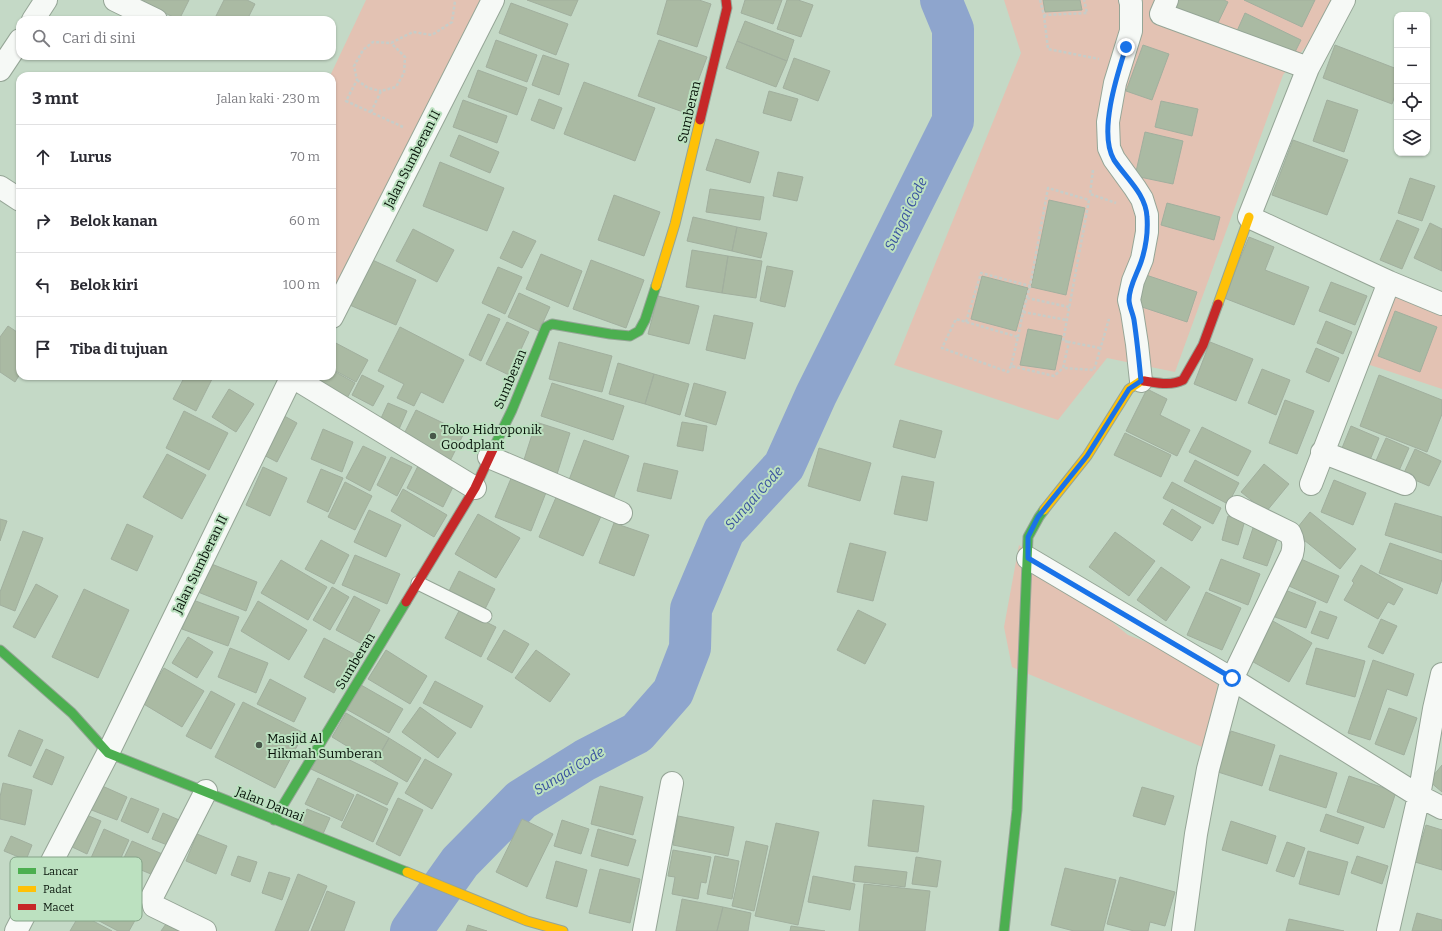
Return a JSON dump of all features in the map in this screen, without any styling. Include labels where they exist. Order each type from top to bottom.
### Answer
[{"type":"street","points":[[36,16],[46,0]]},
{"type":"street","points":[[115,0],[148,16]]},
{"type":"street","name":"Jalan Sumberan II","points":[[336,309],[493,0]]},
{"type":"street","name":"Sumberan","points":[[274,820],[475,488],[512,410],[546,326],[552,324],[630,336],[639,331],[645,320],[675,224],[727,8],[726,0]]},
{"type":"street","points":[[1130,0],[1132,30],[1115,83],[1108,122],[1109,148],[1114,159],[1142,199],[1147,215],[1147,232],[1142,259],[1133,282],[1129,300],[1137,344],[1141,381]]},
{"type":"street","points":[[1167,0],[1161,14],[1308,68]]},
{"type":"street","points":[[1004,931],[1017,810],[1028,537],[1038,517],[1087,456],[1129,389],[1141,381],[1167,384],[1177,383],[1183,380],[1203,345],[1249,217],[1308,68],[1344,0]]},
{"type":"street","points":[[0,70],[16,46]]},
{"type":"street","points":[[0,187],[16,197]]},
{"type":"street","points":[[1249,217],[1389,282],[1442,304]]},
{"type":"street","points":[[1311,484],[1322,452],[1389,282]]},
{"type":"street","name":"Jalan Sumberan II","points":[[54,857],[108,753],[290,380]]},
{"type":"street","points":[[299,380],[475,488]]},
{"type":"street","points":[[1322,452],[1405,484]]},
{"type":"street","points":[[489,457],[621,512]]},
{"type":"street","points":[[1183,931],[1196,834],[1208,769],[1232,678],[1294,547],[1290,533],[1236,507]]},
{"type":"street","points":[[1028,558],[1232,678],[1418,796],[1442,808]]},
{"type":"street","name":"Jalan Damai","points":[[0,650],[72,713],[108,753],[468,896],[525,926],[563,931]]},
{"type":"street","points":[[1388,931],[1418,796],[1442,674]]},
{"type":"street","points":[[644,931],[672,784]]},
{"type":"street","points":[[206,791],[152,897],[154,906],[206,931]]},
{"type":"street","name":"Jalan Sumberan II","points":[[16,931],[21,921]]},
{"type":"lane","points":[[418,583],[485,616]]},
{"type":"path","points":[[423,137],[346,101],[357,80],[354,66],[363,50],[373,42],[391,43],[413,32],[432,35],[452,22],[454,0]]},
{"type":"path","points":[[1040,0],[1044,15],[1048,49],[1100,59]]},
{"type":"path","points":[[1044,15],[1087,12],[1084,0]]},
{"type":"path","points":[[357,80],[368,88],[381,91],[396,87],[404,73],[405,57],[391,43]]},
{"type":"path","points":[[372,112],[381,91]]},
{"type":"path","points":[[1094,170],[1063,341],[1100,348]]},
{"type":"path","points":[[1018,338],[956,319],[942,348],[1008,372],[1011,366],[1018,338],[1023,312],[1030,286],[1048,188],[1088,200]]},
{"type":"path","points":[[1090,194],[1118,204]]},
{"type":"path","points":[[966,322],[981,273],[1030,286]]},
{"type":"path","points":[[1027,298],[1069,307]]},
{"type":"path","points":[[1023,312],[1067,320]]},
{"type":"path","points":[[1063,368],[1094,370],[1109,317]]},
{"type":"path","points":[[1011,366],[1054,376],[1063,368],[1069,342]]},
{"type":"shaded area","points":[[366,0],[492,0],[336,293],[336,72],[332,72]]},
{"type":"shaded area","points":[[1004,0],[1343,0],[1283,75],[1175,372],[1107,358],[1058,420],[894,365],[1021,53]]},
{"type":"shaded area","points":[[1390,288],[1442,310],[1442,389],[1367,364]]},
{"type":"shaded area","points":[[1019,545],[1128,635],[1220,670],[1207,749],[1012,667],[1004,627]]},
{"type":"building","points":[[144,0],[189,0],[181,16],[171,16],[143,2]]},
{"type":"building","points":[[224,0],[247,0],[255,4],[249,16],[216,16]]},
{"type":"building","points":[[527,0],[578,0],[571,16]]},
{"type":"building","points":[[667,0],[699,0],[711,4],[697,47],[657,34]]},
{"type":"building","points":[[745,0],[782,0],[773,24],[741,13]]},
{"type":"building","points":[[787,0],[798,0],[813,5],[801,37],[777,29]]},
{"type":"building","points":[[1043,0],[1080,0],[1082,10],[1045,12]]},
{"type":"building","points":[[1172,0],[1224,0],[1228,2],[1215,29],[1169,6]]},
{"type":"building","points":[[1244,0],[1315,0],[1302,27]]},
{"type":"building","points":[[511,3],[568,24],[556,55],[499,33]]},
{"type":"building","points":[[1245,13],[1301,40],[1292,58],[1237,31]]},
{"type":"building","points":[[745,21],[794,40],[787,61],[737,41]]},
{"type":"building","points":[[496,40],[537,55],[527,82],[486,67]]},
{"type":"building","points":[[659,40],[707,57],[686,113],[638,96]]},
{"type":"building","points":[[737,41],[787,61],[776,87],[726,68]]},
{"type":"building","points":[[1143,45],[1169,54],[1152,100],[1126,91]]},
{"type":"building","points":[[1335,45],[1394,68],[1394,98],[1392,104],[1323,78]]},
{"type":"building","points":[[543,55],[569,64],[559,95],[532,85]]},
{"type":"building","points":[[794,58],[830,71],[818,101],[783,88]]},
{"type":"building","points":[[478,70],[527,88],[517,115],[468,97]]},
{"type":"building","points":[[584,82],[655,108],[635,161],[564,134]]},
{"type":"building","points":[[769,91],[798,99],[791,121],[763,113]]},
{"type":"building","points":[[539,99],[562,108],[554,129],[531,120]]},
{"type":"building","points":[[463,100],[507,116],[497,143],[453,127]]},
{"type":"building","points":[[1327,100],[1358,110],[1344,152],[1313,141]]},
{"type":"building","points":[[1161,101],[1198,109],[1192,136],[1155,127]]},
{"type":"building","points":[[1145,132],[1183,141],[1173,184],[1135,176]]},
{"type":"building","points":[[459,135],[499,152],[490,173],[450,156]]},
{"type":"building","points":[[716,139],[759,152],[750,183],[706,170]]},
{"type":"building","points":[[1293,140],[1348,160],[1327,215],[1272,195]]},
{"type":"building","points":[[440,162],[504,188],[487,231],[423,206]]},
{"type":"building","points":[[778,172],[803,177],[797,201],[773,196]]},
{"type":"building","points":[[1410,178],[1435,186],[1422,221],[1398,213]]},
{"type":"building","points":[[710,189],[764,197],[760,220],[706,212]]},
{"type":"building","points":[[614,195],[660,212],[644,256],[598,240]]},
{"type":"building","points":[[1049,200],[1085,208],[1066,295],[1031,287]]},
{"type":"building","points":[[1167,203],[1220,217],[1214,240],[1161,225]]},
{"type":"building","points":[[693,217],[737,227],[732,251],[687,241]]},
{"type":"building","points":[[1397,220],[1419,229],[1402,269],[1380,260]]},
{"type":"building","points":[[1430,223],[1442,229],[1442,271],[1414,258]]},
{"type":"building","points":[[737,227],[767,233],[761,258],[732,251]]},
{"type":"building","points":[[413,229],[454,250],[437,282],[396,261]]},
{"type":"building","points":[[513,231],[536,241],[522,268],[500,258]]},
{"type":"building","points":[[1249,237],[1274,247],[1265,270],[1309,287],[1294,325],[1224,298]]},
{"type":"building","points":[[692,250],[728,256],[722,293],[686,287]]},
{"type":"building","points":[[541,254],[582,271],[568,307],[526,289]]},
{"type":"building","points":[[728,256],[762,261],[756,298],[722,293]]},
{"type":"building","points":[[366,257],[416,280],[396,325],[345,303]]},
{"type":"building","points":[[591,260],[644,280],[626,328],[573,309]]},
{"type":"building","points":[[767,266],[793,271],[785,307],[760,301]]},
{"type":"building","points":[[498,267],[522,277],[505,314],[482,303]]},
{"type":"building","points":[[1143,274],[1197,292],[1187,322],[1133,304]]},
{"type":"building","points":[[982,276],[1028,288],[1016,331],[971,319]]},
{"type":"building","points":[[1331,282],[1367,296],[1355,325],[1319,311]]},
{"type":"building","points":[[519,293],[550,307],[539,331],[508,317]]},
{"type":"building","points":[[658,296],[699,306],[689,344],[648,334]]},
{"type":"building","points":[[1395,311],[1437,327],[1420,372],[1378,356]]},
{"type":"building","points":[[488,314],[500,319],[481,361],[469,355]]},
{"type":"building","points":[[714,315],[753,323],[745,359],[706,350]]},
{"type":"building","points":[[1326,321],[1352,332],[1343,354],[1317,343]]},
{"type":"building","points":[[507,322],[529,332],[509,375],[486,364]]},
{"type":"building","points":[[8,326],[16,331],[16,380],[15,382],[0,372],[0,337]]},
{"type":"building","points":[[400,327],[464,360],[443,403],[421,392],[414,406],[397,398],[404,384],[378,371]]},
{"type":"building","points":[[1028,329],[1062,336],[1055,370],[1020,365]]},
{"type":"building","points":[[559,342],[612,356],[602,392],[549,379]]},
{"type":"building","points":[[1210,342],[1253,359],[1236,401],[1194,384]]},
{"type":"building","points":[[336,343],[368,360],[356,382],[336,371]]},
{"type":"building","points":[[1316,348],[1339,358],[1329,382],[1306,372]]},
{"type":"building","points":[[618,363],[654,374],[645,404],[609,394]]},
{"type":"building","points":[[1262,369],[1290,380],[1276,415],[1248,403]]},
{"type":"building","points":[[336,372],[355,383],[344,404],[317,380],[336,380]]},
{"type":"building","points":[[654,374],[689,384],[680,415],[645,404]]},
{"type":"building","points":[[362,375],[384,386],[373,406],[352,395]]},
{"type":"building","points":[[1379,375],[1442,400],[1442,414],[1427,452],[1360,426]]},
{"type":"building","points":[[183,380],[212,380],[196,411],[173,399]]},
{"type":"building","points":[[552,383],[624,406],[613,440],[541,416]]},
{"type":"building","points":[[694,383],[726,392],[716,425],[685,416]]},
{"type":"building","points":[[229,389],[254,404],[236,432],[212,417]]},
{"type":"building","points":[[1147,389],[1167,399],[1160,415],[1190,430],[1177,456],[1126,431]]},
{"type":"building","points":[[1285,400],[1314,411],[1297,454],[1269,443]]},
{"type":"building","points":[[388,403],[407,411],[396,436],[377,427]]},
{"type":"building","name":"Toko Hidroponik Goodplant","points":[[416,410],[464,433],[450,461],[402,438]]},
{"type":"building","points":[[184,411],[228,433],[209,470],[166,448]]},
{"type":"building","points":[[277,412],[297,423],[277,462],[256,451]]},
{"type":"building","points":[[900,420],[942,431],[935,458],[893,447]]},
{"type":"building","points":[[536,422],[570,433],[557,474],[523,463]]},
{"type":"building","points":[[682,422],[707,426],[703,451],[677,446]]},
{"type":"building","points":[[1351,426],[1379,438],[1370,460],[1342,448]]},
{"type":"building","points":[[1202,427],[1251,451],[1238,476],[1189,452]]},
{"type":"building","points":[[323,429],[353,442],[342,472],[311,459]]},
{"type":"building","points":[[1125,433],[1171,455],[1161,477],[1114,455]]},
{"type":"building","points":[[1386,438],[1409,448],[1398,473],[1375,463]]},
{"type":"building","points":[[584,440],[629,456],[614,497],[569,480]]},
{"type":"building","points":[[363,446],[386,457],[370,491],[346,478]]},
{"type":"building","points":[[819,448],[871,463],[860,501],[808,486]]},
{"type":"building","points":[[1415,449],[1441,461],[1429,486],[1403,475]]},
{"type":"building","points":[[167,454],[206,475],[182,519],[143,497]]},
{"type":"building","points":[[391,457],[412,467],[397,496],[377,485]]},
{"type":"building","points":[[1195,460],[1239,483],[1228,504],[1184,481]]},
{"type":"building","points":[[644,463],[678,471],[671,499],[637,491]]},
{"type":"building","points":[[419,464],[455,483],[443,507],[407,488]]},
{"type":"building","points":[[1264,464],[1289,484],[1266,512],[1241,492]]},
{"type":"building","points":[[263,467],[287,478],[270,516],[246,505]]},
{"type":"building","points":[[321,469],[343,478],[328,512],[307,502]]},
{"type":"building","points":[[512,476],[547,490],[531,531],[495,517]]},
{"type":"building","points":[[902,476],[934,482],[927,521],[894,514]]},
{"type":"building","points":[[1334,480],[1366,493],[1353,525],[1321,512]]},
{"type":"building","points":[[345,482],[372,496],[355,530],[328,517]]},
{"type":"building","points":[[1172,482],[1221,508],[1213,524],[1163,498]]},
{"type":"building","points":[[403,489],[447,515],[434,537],[391,511]]},
{"type":"building","points":[[557,495],[602,514],[583,556],[539,537]]},
{"type":"building","points":[[1395,503],[1442,517],[1442,553],[1385,535]]},
{"type":"building","points":[[1172,509],[1201,527],[1192,541],[1163,524]]},
{"type":"building","points":[[369,510],[401,525],[386,557],[354,542]]},
{"type":"building","points":[[1310,512],[1356,549],[1340,569],[1294,532]]},
{"type":"building","points":[[478,514],[520,538],[496,578],[455,554]]},
{"type":"building","points":[[1228,516],[1245,520],[1238,545],[1222,540]]},
{"type":"building","points":[[0,519],[7,521],[0,541]]},
{"type":"building","points":[[614,523],[649,535],[634,576],[599,563]]},
{"type":"building","points":[[127,524],[153,536],[137,571],[111,559]]},
{"type":"building","points":[[1253,528],[1278,537],[1267,566],[1243,558]]},
{"type":"building","points":[[23,531],[43,538],[15,611],[0,605],[0,592]]},
{"type":"building","points":[[1115,532],[1155,561],[1129,596],[1089,567]]},
{"type":"building","points":[[321,540],[349,555],[334,584],[305,569]]},
{"type":"building","points":[[850,543],[886,552],[873,601],[837,592]]},
{"type":"building","points":[[1390,543],[1442,561],[1442,579],[1437,594],[1379,573]]},
{"type":"building","points":[[355,555],[400,574],[387,604],[342,585]]},
{"type":"building","points":[[1221,559],[1260,574],[1248,605],[1209,590]]},
{"type":"building","points":[[1301,559],[1339,576],[1327,603],[1289,586]]},
{"type":"building","points":[[281,560],[327,587],[308,620],[261,593]]},
{"type":"building","points":[[209,563],[257,582],[246,611],[198,592]]},
{"type":"building","points":[[1361,565],[1403,589],[1394,605],[1388,602],[1378,619],[1344,600],[1354,583],[1352,581]]},
{"type":"building","points":[[1161,567],[1190,587],[1166,621],[1137,600]]},
{"type":"building","points":[[459,571],[495,589],[484,611],[448,593]]},
{"type":"building","points":[[36,584],[58,596],[35,638],[13,627]]},
{"type":"building","points":[[332,587],[349,597],[330,630],[313,620]]},
{"type":"building","points":[[84,589],[129,610],[98,678],[52,657]]},
{"type":"building","points":[[1285,590],[1316,602],[1306,628],[1275,617]]},
{"type":"building","points":[[1206,592],[1241,608],[1222,650],[1187,635]]},
{"type":"building","points":[[354,596],[380,610],[362,644],[336,630]]},
{"type":"building","points":[[193,600],[239,617],[228,646],[182,629]]},
{"type":"building","points":[[258,601],[307,630],[289,660],[241,631]]},
{"type":"building","points":[[460,609],[496,627],[481,657],[445,638]]},
{"type":"building","points":[[858,610],[886,624],[865,664],[837,650]]},
{"type":"building","points":[[1320,611],[1337,617],[1328,639],[1311,633]]},
{"type":"building","points":[[1381,619],[1397,626],[1383,654],[1368,647]]},
{"type":"building","points":[[1271,620],[1312,643],[1289,682],[1248,659]]},
{"type":"building","points":[[504,630],[529,644],[512,673],[487,659]]},
{"type":"building","points":[[188,637],[213,652],[197,678],[172,663]]},
{"type":"building","points":[[324,638],[354,654],[334,693],[304,677]]},
{"type":"building","points":[[230,648],[268,663],[256,693],[218,677]]},
{"type":"building","points":[[1316,648],[1365,661],[1355,697],[1306,684]]},
{"type":"building","points":[[386,650],[427,676],[410,704],[368,679]]},
{"type":"building","points":[[536,650],[570,674],[550,702],[515,678]]},
{"type":"building","points":[[1373,660],[1414,674],[1407,696],[1387,689],[1370,740],[1348,733]]},
{"type":"building","points":[[164,668],[204,691],[182,727],[142,703]]},
{"type":"building","points":[[270,679],[306,698],[294,722],[257,704]]},
{"type":"building","points":[[435,681],[483,706],[471,728],[423,703]]},
{"type":"building","points":[[361,685],[403,709],[389,733],[346,709]]},
{"type":"building","points":[[211,691],[235,704],[211,749],[186,736]]},
{"type":"building","name":"Masjid Al Hikmah Sumberan","points":[[243,702],[304,733],[275,788],[215,757]]},
{"type":"building","points":[[420,707],[456,733],[438,758],[402,732]]},
{"type":"building","points":[[1389,708],[1417,718],[1404,755],[1375,744]]},
{"type":"building","points":[[346,713],[389,738],[375,763],[332,737]]},
{"type":"building","points":[[19,730],[43,740],[31,766],[8,756]]},
{"type":"building","points":[[1231,731],[1275,745],[1262,786],[1218,772]]},
{"type":"building","points":[[389,738],[421,758],[407,782],[375,763]]},
{"type":"building","points":[[322,747],[398,783],[387,805],[311,769]]},
{"type":"building","points":[[46,749],[64,757],[52,785],[33,777]]},
{"type":"building","points":[[1280,755],[1337,773],[1326,808],[1269,790]]},
{"type":"building","points":[[425,759],[452,774],[432,809],[405,793]]},
{"type":"building","points":[[1442,765],[1442,792],[1429,781]]},
{"type":"building","points":[[1349,776],[1396,792],[1384,828],[1337,812]]},
{"type":"building","points":[[318,778],[354,795],[342,821],[305,804]]},
{"type":"building","points":[[3,783],[32,790],[25,825],[0,819],[0,797]]},
{"type":"building","points":[[100,785],[127,797],[117,820],[89,809]]},
{"type":"building","points":[[600,786],[643,797],[633,835],[591,824]]},
{"type":"building","points":[[1142,787],[1174,796],[1165,825],[1133,816]]},
{"type":"building","points":[[357,794],[388,809],[373,842],[341,827]]},
{"type":"building","points":[[131,798],[159,809],[148,833],[121,821]]},
{"type":"building","points":[[398,798],[423,810],[400,856],[376,844]]},
{"type":"building","points":[[873,800],[924,806],[918,852],[868,846]]},
{"type":"building","points":[[307,809],[330,818],[323,834],[300,824]]},
{"type":"building","points":[[163,813],[186,823],[175,848],[152,839]]},
{"type":"building","points":[[84,814],[101,821],[87,854],[70,846]]},
{"type":"building","points":[[1326,814],[1364,827],[1358,844],[1320,831]]},
{"type":"building","points":[[678,816],[734,827],[728,856],[673,845]]},
{"type":"building","points":[[522,819],[553,834],[527,887],[496,872]]},
{"type":"building","points":[[562,820],[589,829],[581,854],[554,846]]},
{"type":"building","points":[[1231,821],[1276,836],[1267,864],[1222,850]]},
{"type":"building","points":[[776,823],[819,832],[798,925],[755,916]]},
{"type":"building","points":[[1426,825],[1442,830],[1442,870],[1415,862]]},
{"type":"building","points":[[104,829],[129,840],[121,857],[91,857]]},
{"type":"building","points":[[598,829],[636,840],[628,866],[591,856]]},
{"type":"building","points":[[197,834],[227,846],[216,874],[186,861]]},
{"type":"building","points":[[11,836],[32,845],[27,857],[19,857],[4,851]]},
{"type":"building","points":[[132,841],[167,856],[158,877],[142,870],[142,857],[124,857]]},
{"type":"building","points":[[746,841],[768,846],[754,911],[732,906]]},
{"type":"building","points":[[1287,842],[1305,848],[1294,877],[1276,871]]},
{"type":"building","points":[[673,850],[711,857],[706,883],[701,882],[698,899],[672,894],[675,877],[668,876]]},
{"type":"building","points":[[1308,851],[1348,862],[1339,895],[1299,884]]},
{"type":"building","points":[[238,856],[257,862],[250,882],[231,875]]},
{"type":"building","points":[[715,856],[739,861],[732,899],[707,894]]},
{"type":"building","points":[[1357,856],[1388,866],[1382,884],[1351,873]]},
{"type":"building","points":[[916,857],[941,861],[937,887],[912,884]]},
{"type":"building","points":[[556,861],[587,870],[577,907],[546,898]]},
{"type":"building","points":[[855,866],[907,872],[905,887],[853,881]]},
{"type":"building","points":[[1065,868],[1116,880],[1103,931],[1074,931],[1051,925]]},
{"type":"building","points":[[600,869],[640,879],[630,923],[589,913]]},
{"type":"building","points":[[269,872],[290,878],[282,900],[262,893]]},
{"type":"building","points":[[298,874],[327,886],[308,931],[275,931]]},
{"type":"building","points":[[813,876],[855,884],[850,910],[808,902]]},
{"type":"building","points":[[1120,877],[1175,892],[1165,926],[1150,922],[1148,931],[1134,931],[1107,924]]},
{"type":"building","points":[[864,884],[930,891],[925,931],[859,931]]},
{"type":"building","points":[[327,891],[355,902],[344,931],[311,931]]},
{"type":"building","points":[[682,899],[723,907],[717,931],[676,931]]},
{"type":"building","points":[[723,907],[751,913],[748,931],[717,931]]},
{"type":"building","points":[[1417,913],[1442,920],[1442,931],[1412,931]]},
{"type":"building","points":[[1289,919],[1344,931],[1286,931]]},
{"type":"building","points":[[76,921],[93,921],[112,931],[70,931]]},
{"type":"building","points":[[99,921],[135,921],[129,931],[118,931]]},
{"type":"building","points":[[168,921],[183,931],[161,931]]},
{"type":"building","points":[[468,925],[487,931],[466,931]]},
{"type":"building","points":[[791,926],[825,931],[790,931]]},
{"type":"waterway","name":"Sungai Code","points":[[411,931],[460,862],[521,800],[585,760],[637,733],[673,692],[690,648],[691,609],[724,531],[784,466],[816,395],[953,121],[953,29],[941,0]]},
{"type":"traffic: fast","points":[[495,445],[512,410],[546,327],[552,324],[630,336],[639,331],[645,320],[656,286]]},
{"type":"traffic: fast","points":[[1004,931],[1017,810],[1028,537],[1044,510]]},
{"type":"traffic: fast","points":[[274,820],[406,602]]},
{"type":"traffic: fast","points":[[0,650],[72,713],[108,753],[407,872]]},
{"type":"traffic: slow","points":[[656,286],[675,224],[700,120]]},
{"type":"traffic: slow","points":[[1218,304],[1249,217]]},
{"type":"traffic: slow","points":[[1044,510],[1087,456],[1129,389],[1141,381],[1144,381]]},
{"type":"traffic: slow","points":[[407,872],[527,921],[563,931]]},
{"type":"traffic: jam","points":[[700,120],[727,8],[726,0]]},
{"type":"traffic: jam","points":[[1144,381],[1174,383],[1183,380],[1203,345],[1218,304]]},
{"type":"traffic: jam","points":[[406,602],[475,488],[495,445]]},
{"type":"place","name":"Toko Hidroponik Goodplant","points":[[433,436]]},
{"type":"place","name":"Masjid Al Hikmah Sumberan","points":[[259,745]]},
{"type":"route","points":[[1126,47],[1115,83],[1108,122],[1109,148],[1114,159],[1142,199],[1147,215],[1147,232],[1142,259],[1133,282],[1129,300],[1137,344],[1141,381],[1129,389],[1087,456],[1038,517],[1028,537],[1028,558],[1232,678]]}]
